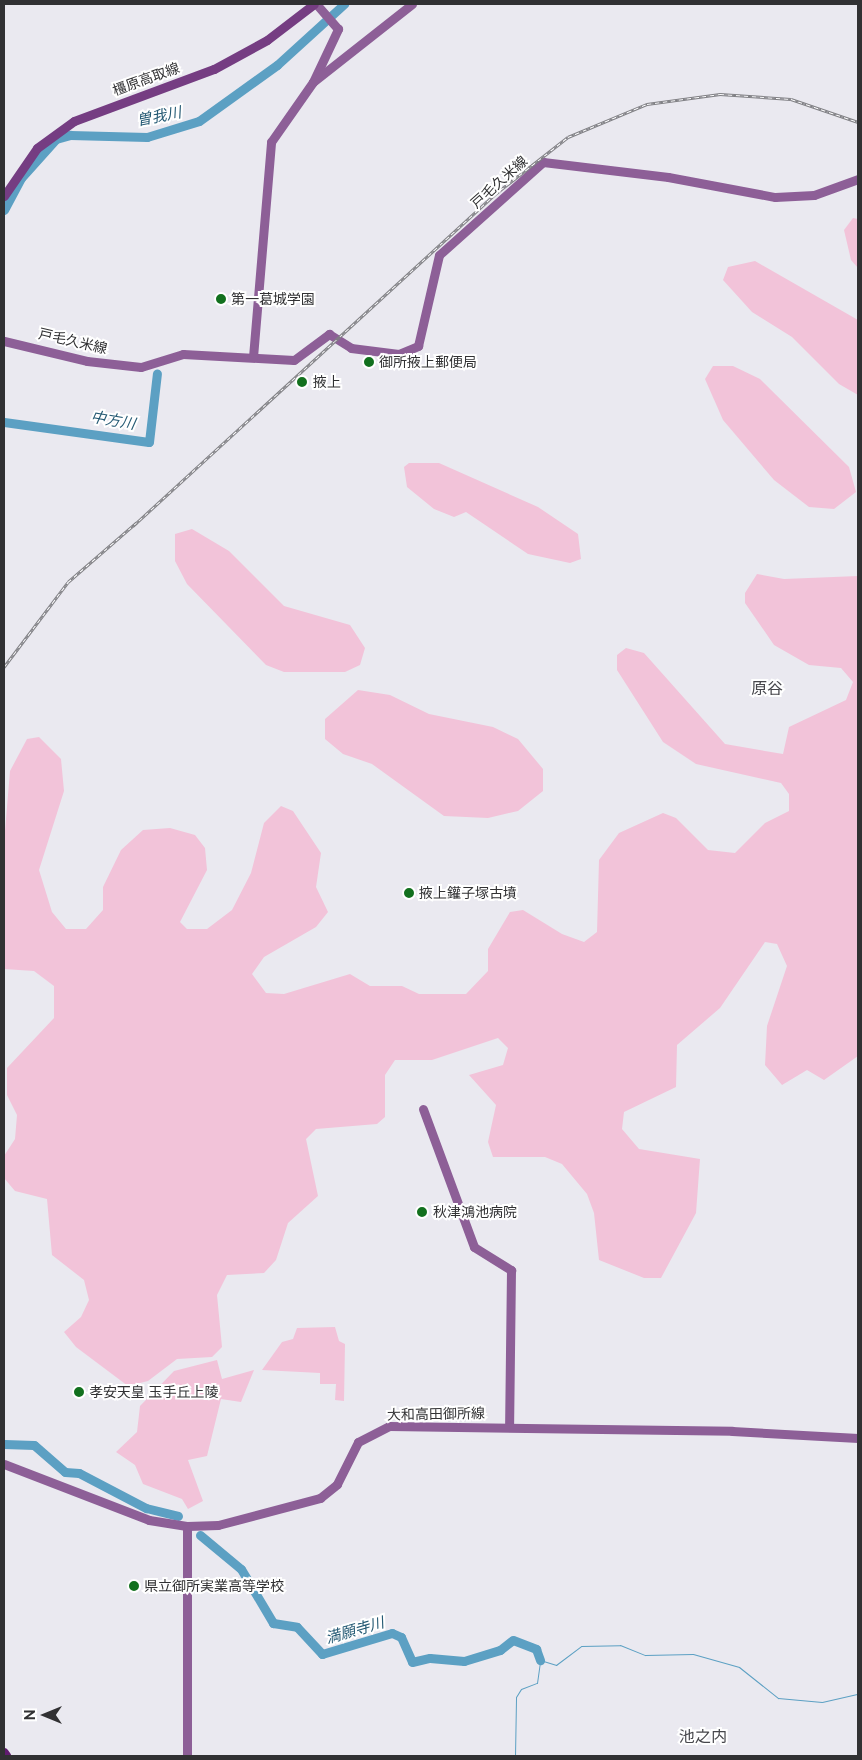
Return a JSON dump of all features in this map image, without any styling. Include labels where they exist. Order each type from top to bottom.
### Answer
[{"type":"main road","points":[[253,357],[268,152],[296,101],[312,82],[412,4]]},
{"type":"main road","points":[[312,82],[336,27],[316,5]]},
{"type":"main road","name":"橿原高取線","points":[[4,196],[38,148],[74,121],[222,65],[267,40],[316,5]]},
{"type":"main road","name":"戸毛久米線","points":[[4,341],[87,361],[141,367],[183,354],[294,360],[329,334],[351,348],[387,354],[415,349],[438,255],[543,162],[668,177],[775,197],[814,195],[858,179]]},
{"type":"main road","points":[[423,1109],[474,1246],[511,1270],[509,1427]]},
{"type":"main road","name":"大和高田御所線","points":[[4,1464],[149,1520],[187,1526],[218,1525],[320,1498],[337,1484],[358,1442],[378,1430],[509,1427],[742,1431],[858,1438]]},
{"type":"main road","points":[[187,1526],[187,1756]]},
{"type":"shaded area","points":[[853,218],[858,219],[858,268],[851,260],[844,230]]},
{"type":"shaded area","points":[[755,261],[858,320],[858,395],[839,384],[792,337],[752,312],[723,280],[728,267]]},
{"type":"shaded area","points":[[713,366],[733,366],[760,379],[849,467],[856,492],[834,509],[809,507],[774,480],[723,420],[705,379]]},
{"type":"shaded area","points":[[409,463],[439,463],[538,507],[578,534],[581,559],[570,563],[528,554],[466,512],[454,517],[434,509],[407,487],[404,467]]},
{"type":"shaded area","points":[[192,529],[229,551],[284,606],[350,625],[365,648],[360,665],[345,672],[284,672],[266,665],[187,584],[175,561],[175,534]]},
{"type":"shaded area","points":[[757,574],[784,579],[858,576],[858,1056],[824,1080],[807,1070],[782,1085],[765,1065],[767,1026],[787,966],[777,944],[765,942],[720,1008],[677,1045],[676,1087],[624,1112],[622,1129],[639,1149],[700,1159],[696,1213],[661,1278],[644,1278],[599,1260],[594,1213],[587,1194],[562,1164],[545,1157],[493,1157],[488,1142],[496,1105],[469,1075],[503,1065],[508,1048],[498,1038],[432,1060],[395,1060],[385,1075],[385,1117],[377,1124],[316,1129],[306,1139],[318,1196],[288,1223],[276,1260],[264,1273],[227,1275],[217,1295],[222,1347],[212,1357],[177,1359],[148,1381],[128,1386],[76,1347],[64,1332],[81,1317],[89,1300],[84,1280],[52,1255],[47,1199],[15,1191],[4,1178],[4,1156],[15,1139],[17,1115],[7,1095],[7,1068],[54,1018],[54,986],[34,971],[4,969],[4,843],[10,771],[27,739],[39,737],[61,759],[64,791],[39,870],[52,912],[66,929],[86,929],[103,910],[103,887],[121,850],[143,830],[170,828],[195,835],[205,848],[207,870],[180,922],[187,929],[207,929],[232,910],[251,873],[264,823],[281,806],[293,811],[321,853],[316,887],[328,912],[316,927],[264,957],[252,974],[266,993],[284,994],[350,974],[370,986],[402,986],[419,994],[466,994],[488,971],[488,949],[510,912],[523,910],[562,934],[584,942],[597,932],[599,860],[619,833],[663,813],[676,818],[708,850],[735,853],[765,823],[789,811],[789,794],[781,783],[696,764],[663,742],[617,670],[617,655],[626,648],[644,653],[725,744],[783,754],[789,727],[846,700],[853,682],[841,668],[809,665],[774,645],[745,603],[745,593]]},
{"type":"shaded area","points":[[358,690],[390,695],[429,714],[493,727],[518,739],[543,769],[543,791],[518,811],[488,818],[444,816],[372,764],[343,754],[325,739],[325,719]]},
{"type":"shaded area","points":[[335,1327],[339,1341],[345,1344],[344,1401],[335,1400],[336,1384],[320,1384],[320,1373],[262,1370],[282,1342],[293,1339],[297,1328]]},
{"type":"shaded area","points":[[217,1360],[222,1379],[254,1370],[241,1402],[221,1399],[207,1456],[188,1460],[203,1501],[188,1509],[182,1499],[143,1484],[135,1465],[116,1452],[137,1432],[140,1406],[174,1371]]},
{"type":"waterway","name":"曽我川","points":[[4,210],[21,178],[56,139],[70,135],[147,137],[199,121],[277,65],[344,4]]},
{"type":"waterway","name":"中方川","points":[[4,422],[149,442],[157,373]]},
{"type":"waterway","name":"満願寺川","points":[[4,1444],[34,1445],[65,1472],[79,1473],[146,1508],[178,1516]]},
{"type":"waterway","name":"満願寺川","points":[[200,1535],[241,1569],[273,1623],[297,1627],[322,1654],[392,1633],[401,1637],[412,1662],[430,1658],[464,1661],[500,1650],[513,1640],[536,1649],[540,1660]]},
{"type":"waterway","points":[[540,1660],[556,1665],[581,1646],[620,1645],[645,1655],[693,1654],[739,1667],[778,1698],[822,1702],[858,1694]]},
{"type":"waterway","points":[[515,1756],[516,1697],[521,1689],[537,1683],[540,1661]]},
{"type":"railway","points":[[133,526],[494,195],[568,137],[647,104],[720,94],[791,99],[858,122]]},
{"type":"railway","points":[[4,667],[68,582],[137,522]]},
{"type":"place","name":"第一葛城学園","points":[[221,299]]},
{"type":"place","name":"御所掖上郵便局","points":[[369,362]]},
{"type":"place","name":"掖上","points":[[302,382]]},
{"type":"place","name":"掖上鑵子塚古墳","points":[[409,893]]},
{"type":"place","name":"秋津鴻池病院","points":[[422,1212]]},
{"type":"place","name":"孝安天皇 玉手丘上陵","points":[[79,1392]]},
{"type":"place","name":"県立御所実業高等学校","points":[[134,1586]]},
{"type":"district","name":"原谷","points":[[767,689]]},
{"type":"district","name":"池之内","points":[[703,1737]]}]
